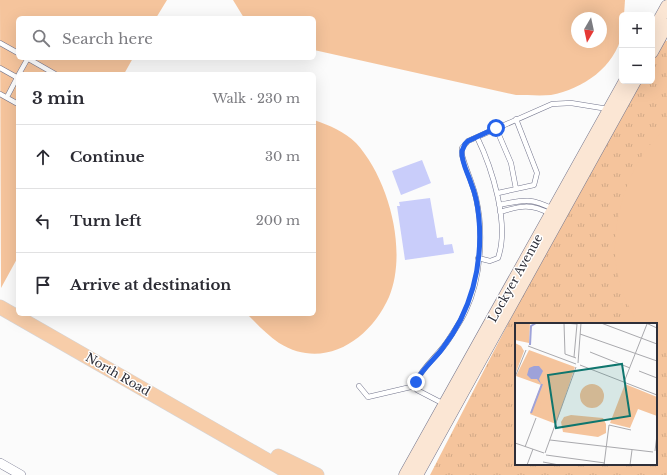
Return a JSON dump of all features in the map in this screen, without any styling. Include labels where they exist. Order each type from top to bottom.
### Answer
[{"type":"main road","points":[[655,28],[667,6]]},
{"type":"main road","points":[[654,48],[667,24]]},
{"type":"main road","name":"Lockyer Avenue","points":[[556,214],[623,84]]},
{"type":"main road","name":"Lockyer Avenue","points":[[405,475],[448,407],[556,214],[633,84]]},
{"type":"main road","name":"North Road","points":[[1,311],[236,441],[293,475]]},
{"type":"main road","name":"Lockyer Avenue","points":[[417,475],[448,407]]},
{"type":"main road","name":"North Road","points":[[236,441],[268,452],[317,475]]},
{"type":"street","points":[[0,463],[21,475]]},
{"type":"lane","points":[[0,43],[16,52]]},
{"type":"lane","points":[[20,72],[26,60]]},
{"type":"lane","points":[[30,60],[52,72]]},
{"type":"lane","points":[[0,68],[16,75]]},
{"type":"lane","points":[[6,97],[16,80]]},
{"type":"lane","points":[[0,94],[16,103]]},
{"type":"lane","points":[[448,407],[426,396],[417,390],[416,386],[417,378],[443,348],[466,310],[474,285],[478,258],[479,220],[478,207],[462,155],[465,144],[496,128],[552,104],[571,102],[609,110]]},
{"type":"lane","points":[[498,193],[534,185],[537,173],[516,119]]},
{"type":"lane","points":[[496,128],[511,163],[516,189]]},
{"type":"lane","points":[[477,137],[485,152],[498,193],[501,229],[498,258],[490,261],[478,258]]},
{"type":"lane","points":[[499,205],[529,200],[539,201],[556,214]]},
{"type":"lane","points":[[500,212],[530,205],[556,214]]},
{"type":"lane","points":[[359,386],[368,397],[416,386]]},
{"type":"green space","points":[[0,0],[167,0],[157,16],[16,16],[16,60],[132,60],[125,72],[16,72],[16,261],[1,288]]},
{"type":"green space","points":[[233,0],[625,0],[624,12],[619,12],[619,43],[612,57],[605,66],[596,75],[575,88],[547,95],[516,95],[316,50],[316,16],[243,16]]},
{"type":"green space","points":[[656,35],[667,41],[667,475],[430,475],[631,84],[655,84]]},
{"type":"green space","points":[[316,121],[342,132],[356,143],[368,158],[378,176],[386,195],[396,238],[394,279],[389,297],[381,312],[358,338],[344,347],[329,352],[312,354],[296,351],[279,343],[266,333],[249,316],[316,316]]},
{"type":"green space","points":[[667,129],[667,342],[657,338],[657,323],[637,323],[622,290],[615,261],[618,219],[622,202],[635,167],[644,152],[655,139]]},
{"type":"building","points":[[422,160],[431,183],[401,195],[392,171]]},
{"type":"building","points":[[430,198],[437,238],[443,237],[444,245],[452,244],[454,253],[405,260],[397,206],[400,206],[399,202]]},
{"type":"route","points":[[416,382],[417,378],[443,348],[459,323],[466,310],[474,285],[479,245],[478,207],[462,155],[462,148],[468,141],[496,128]]}]
